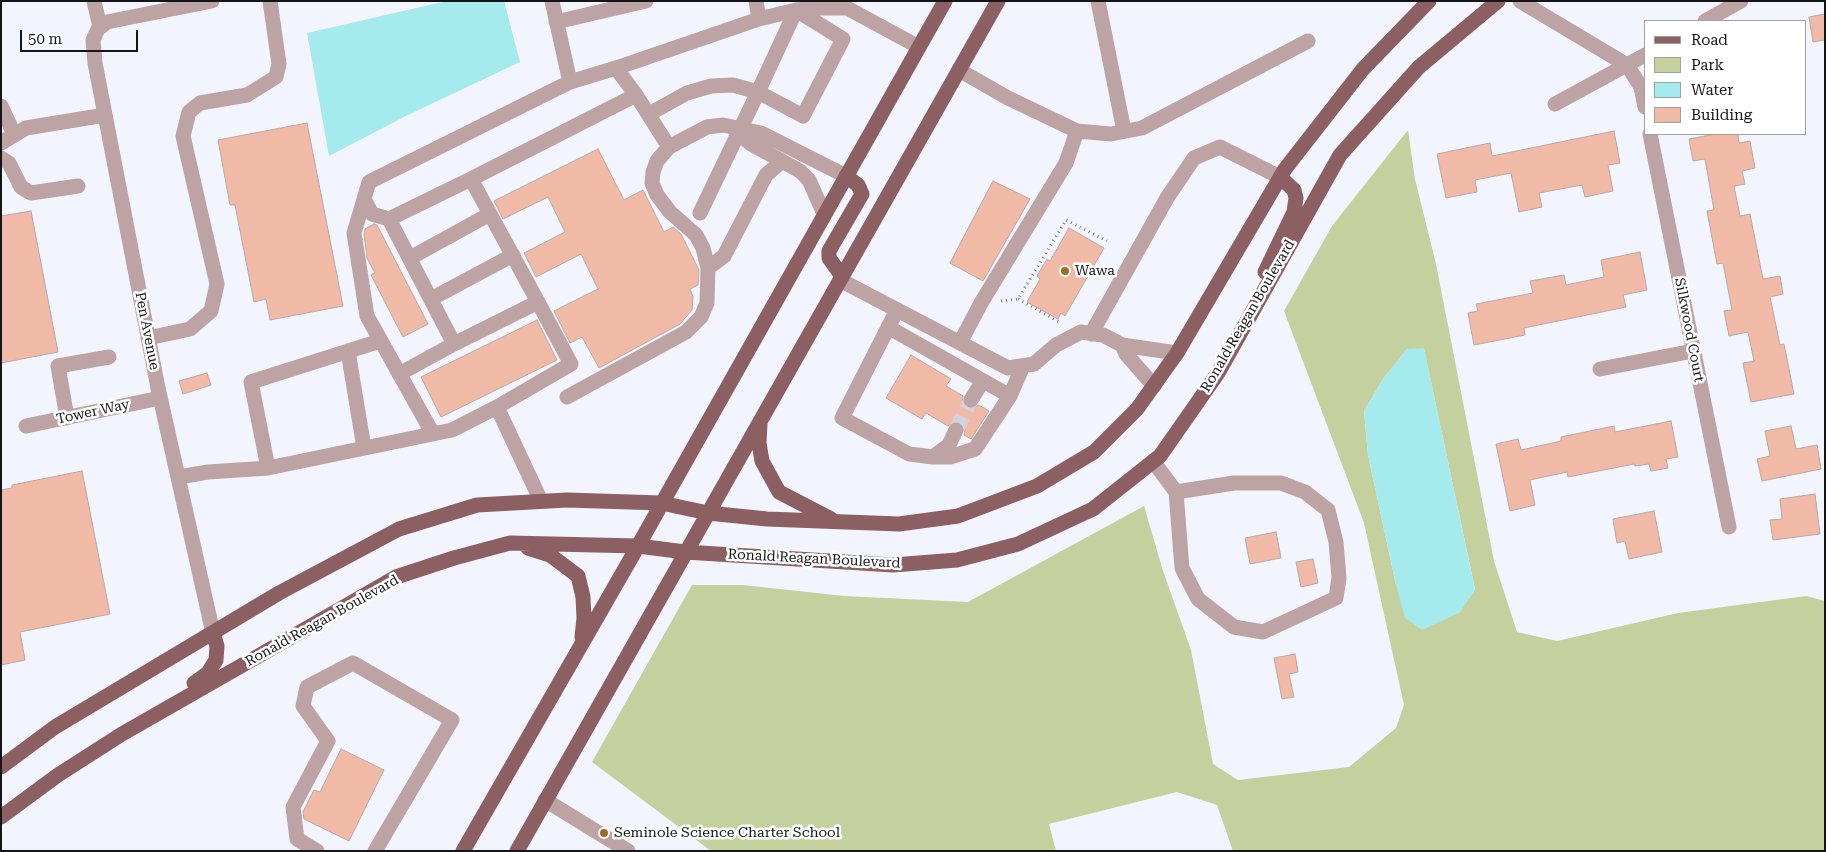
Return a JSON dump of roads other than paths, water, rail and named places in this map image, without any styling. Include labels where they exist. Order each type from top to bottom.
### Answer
[{"type":"main road","points":[[463,851],[638,546],[944,1]]},
{"type":"main road","points":[[517,851],[998,1]]},
{"type":"main road","name":"Ronald Reagan Boulevard","points":[[1,817],[58,775],[122,734],[396,578],[510,543],[638,546],[685,552],[893,565],[957,560],[1018,544],[1093,509],[1160,456],[1218,373],[1340,155],[1419,67],[1498,1]]},
{"type":"main road","points":[[1,767],[55,727],[279,593],[399,529],[477,505],[567,500],[661,503],[708,513],[767,519],[899,524],[958,516],[1037,486],[1094,452],[1137,409],[1177,353],[1280,178],[1363,69],[1424,4]]},
{"type":"main road","points":[[841,278],[829,258],[830,251],[862,194],[858,185],[846,176]]},
{"type":"main road","points":[[1250,316],[1261,279],[1294,212],[1296,198],[1294,190],[1280,178]]},
{"type":"main road","points":[[760,420],[759,443],[762,461],[779,492],[835,521]]},
{"type":"main road","points":[[510,543],[550,555],[578,576],[583,597],[582,644]]},
{"type":"main road","points":[[122,734],[146,712],[208,673],[216,660],[217,646],[213,633]]},
{"type":"street","points":[[94,1],[99,28],[107,22],[212,1]]},
{"type":"street","points":[[148,338],[190,329],[211,311],[217,284],[183,136],[189,112],[200,103],[247,95],[276,77],[279,64],[270,1]]},
{"type":"street","points":[[552,1],[570,82]]},
{"type":"street","points":[[556,22],[646,1]]},
{"type":"street","points":[[756,1],[759,19]]},
{"type":"street","points":[[1098,1],[1124,131]]},
{"type":"street","points":[[1520,1],[1627,65],[1641,87],[1644,102]]},
{"type":"street","points":[[1707,20],[1741,1]]},
{"type":"street","points":[[432,434],[367,316],[354,233],[369,182],[570,82],[759,19],[796,10],[849,4],[919,47]]},
{"type":"street","points":[[649,114],[686,93],[711,86],[733,85],[758,92],[803,116],[844,39],[796,10]]},
{"type":"street","points":[[700,213],[742,129],[796,10]]},
{"type":"street","name":"Pen Avenue","points":[[99,28],[93,40],[94,63],[160,398],[213,633]]},
{"type":"street","points":[[959,70],[1008,98],[1077,130],[1111,134],[1142,128],[1308,41]]},
{"type":"street","points":[[1555,104],[1644,56]]},
{"type":"street","points":[[616,68],[636,94],[669,147]]},
{"type":"street","points":[[364,199],[372,214],[389,219],[636,94]]},
{"type":"street","points":[[1,106],[8,139],[26,128],[105,116]]},
{"type":"street","points":[[567,397],[686,332],[701,317],[707,303],[708,268],[703,248],[696,235],[670,212],[657,195],[652,183],[652,172],[669,147],[706,127],[723,125],[761,133],[846,176]]},
{"type":"street","points":[[742,129],[745,139],[751,144],[800,171],[810,180],[824,214]]},
{"type":"street","points":[[960,343],[981,303],[1066,163],[1077,130]]},
{"type":"street","name":"Silkwood Court","points":[[1650,135],[1729,527]]},
{"type":"street","points":[[1091,334],[1167,198],[1194,158],[1220,148],[1280,178]]},
{"type":"street","points":[[1,158],[9,163],[21,187],[31,193],[78,186]]},
{"type":"street","points":[[708,268],[724,256],[766,175],[782,161]]},
{"type":"street","points":[[179,477],[208,472],[268,468],[452,430],[497,407],[571,364],[471,179]]},
{"type":"street","points":[[410,258],[490,214]]},
{"type":"street","points":[[389,219],[454,344]]},
{"type":"street","points":[[430,299],[513,255]]},
{"type":"street","points":[[841,278],[897,310],[1008,368],[1034,364],[1056,345],[1081,332],[1103,336],[1122,345],[1177,353]]},
{"type":"street","points":[[399,374],[538,302]]},
{"type":"street","points":[[897,310],[842,418],[909,454],[950,457],[975,449],[1010,396],[1023,366]]},
{"type":"street","points":[[888,327],[982,382],[1010,396]]},
{"type":"street","points":[[268,468],[251,382],[380,340]]},
{"type":"street","points":[[1122,345],[1126,354],[1154,386]]},
{"type":"street","points":[[348,351],[364,448]]},
{"type":"street","points":[[1600,370],[1693,351]]},
{"type":"street","points":[[67,418],[58,366],[109,357]]},
{"type":"street","points":[[971,400],[982,382]]},
{"type":"street","name":"Tower Way","points":[[26,426],[160,398]]},
{"type":"street","points":[[497,407],[541,501]]},
{"type":"street","points":[[933,457],[949,445],[956,430]]},
{"type":"street","points":[[1153,461],[1176,492],[1182,568],[1198,599],[1234,627],[1263,632],[1336,598],[1339,578],[1336,542],[1328,510],[1305,492],[1281,483],[1234,483],[1176,492]]},
{"type":"street","points":[[317,851],[297,839],[293,808],[328,741],[303,706],[307,687],[353,663],[452,720],[375,851]]},
{"type":"street","points":[[545,800],[628,851]]},
{"type":"water","points":[[447,1],[504,1],[520,62],[408,115],[329,156],[307,33]]},
{"type":"water","points":[[1424,348],[1475,590],[1459,613],[1422,630],[1405,618],[1396,585],[1368,455],[1364,411],[1383,379],[1407,349]]},
{"type":"tunnel","points":[[956,430],[971,400]]},
{"type":"place","name":"Wawa","points":[[1065,271]]},
{"type":"place","name":"Seminole Science Charter School","points":[[604,833]]}]
